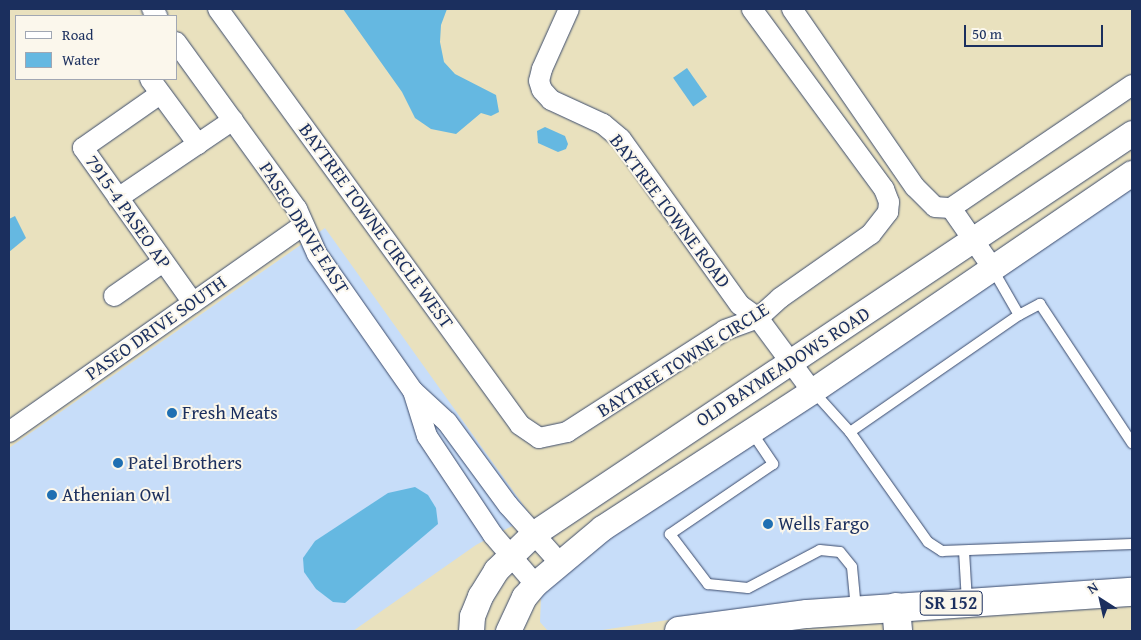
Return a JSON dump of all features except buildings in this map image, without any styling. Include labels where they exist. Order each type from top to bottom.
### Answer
[{"type":"main road","name":"SR 152","points":[[679,631],[737,621],[856,610],[897,619],[968,602],[1132,592]]},
{"type":"street","name":"BAYTREE TOWNE CIRCLE WEST","points":[[218,9],[520,425],[540,438]]},
{"type":"street","name":"BAYTREE TOWNE CIRCLE","points":[[540,438],[567,432],[725,330],[758,318],[780,298],[871,234],[888,212],[889,202],[884,189],[752,9]]},
{"type":"street","points":[[792,9],[915,187],[936,207],[951,208],[1132,85]]},
{"type":"street","name":"BAYTREE TOWNE ROAD","points":[[567,13],[542,68],[539,81],[542,90],[551,100],[603,124],[621,139],[740,305],[758,318],[790,364],[812,391]]},
{"type":"street","name":"PASEO DRIVE EAST","points":[[178,45],[296,209],[317,254],[413,391],[447,422],[532,534],[559,562]]},
{"type":"street","points":[[155,86],[198,144]]},
{"type":"street","name":"7915-4 PASEO AP","points":[[155,86],[83,148],[193,302]]},
{"type":"street","points":[[118,198],[233,120]]},
{"type":"street","name":"OLD BAYMEADOWS ROAD","points":[[467,626],[480,596],[509,555],[532,534],[573,503],[790,364],[1132,133]]},
{"type":"street","name":"OLD BAYMEADOWS ROAD","points":[[508,631],[524,597],[535,584],[602,528],[812,391],[1132,173]]},
{"type":"street","points":[[951,208],[992,268]]},
{"type":"street","name":"PASEO DRIVE SOUTH","points":[[9,432],[303,225]]},
{"type":"street","points":[[114,296],[163,262]]},
{"type":"street","name":"PASEO DRIVE EAST","points":[[413,391],[427,436],[509,555],[535,584]]},
{"type":"lane","points":[[992,268],[1019,315]]},
{"type":"lane","points":[[850,432],[1019,315],[1040,304],[1132,443]]},
{"type":"lane","points":[[812,391],[850,432],[928,542],[942,551],[1132,544]]},
{"type":"lane","points":[[751,430],[773,464],[670,534],[708,584],[748,588],[820,550],[840,552],[852,567],[856,610]]},
{"type":"lane","points":[[964,551],[968,602]]},
{"type":"shaded area","points":[[1132,186],[1132,581],[746,608],[596,631],[548,631],[540,622],[541,597],[570,564]]},
{"type":"shaded area","points":[[325,228],[531,516],[476,545],[353,631],[9,631],[9,448]]},
{"type":"water","points":[[343,9],[447,9],[441,25],[440,42],[444,62],[455,74],[496,95],[499,112],[491,116],[481,113],[456,134],[431,129],[415,118],[402,92]]},
{"type":"water","points":[[687,68],[707,97],[693,106],[673,78]]},
{"type":"water","points":[[545,127],[565,136],[568,144],[566,149],[558,152],[538,143],[537,131]]},
{"type":"water","points":[[15,216],[26,238],[9,252],[9,219]]},
{"type":"water","points":[[415,487],[428,495],[436,508],[438,524],[345,603],[333,602],[316,589],[304,572],[303,558],[315,541],[388,493]]},
{"type":"place","name":"Fresh Meats","points":[[172,413]]},
{"type":"place","name":"Patel Brothers","points":[[118,463]]},
{"type":"place","name":"Athenian Owl","points":[[52,495]]},
{"type":"place","name":"Wells Fargo","points":[[768,524]]}]
